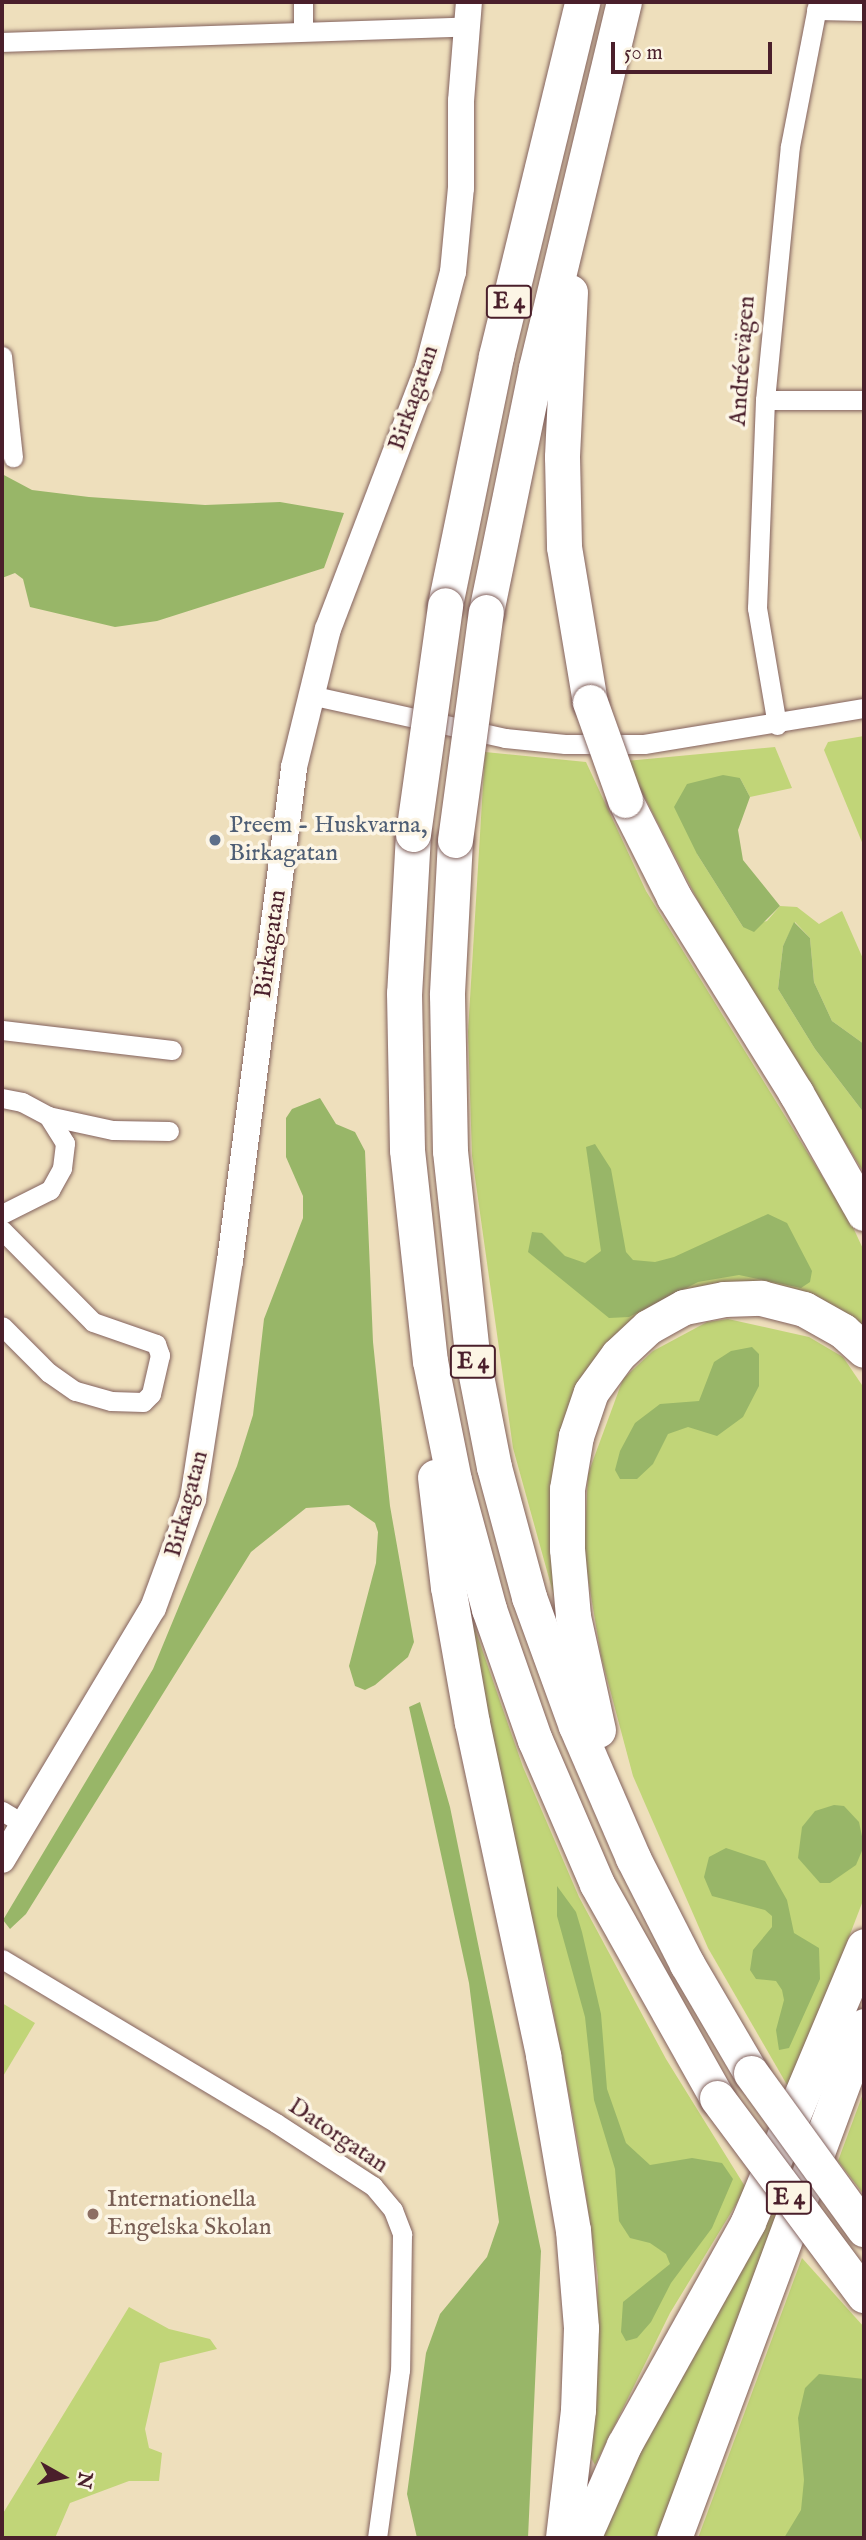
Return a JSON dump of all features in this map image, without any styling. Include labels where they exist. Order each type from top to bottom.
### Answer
[{"type":"highway","name":"E 4","points":[[582,2],[496,356],[445,605],[413,834],[404,993],[407,1150],[430,1361],[454,1480],[489,1609],[535,1740],[597,1884],[717,2098],[864,2295]]},
{"type":"highway","name":"E 4","points":[[624,2],[536,368],[486,612],[455,840],[447,995],[450,1151],[472,1355],[494,1467],[529,1597],[576,1726],[633,1858],[687,1964],[751,2073],[864,2229]]},
{"type":"highway","points":[[600,95],[570,289],[562,457],[564,547],[590,702],[625,800],[674,897],[864,1213]]},
{"type":"highway","points":[[633,1858],[591,1702],[573,1616],[567,1549],[569,1476],[576,1436],[590,1392],[618,1354],[648,1327],[684,1307],[724,1299],[761,1298],[804,1309],[864,1350]]},
{"type":"highway","points":[[430,1361],[435,1474],[448,1587],[472,1723],[543,2055],[573,2231],[581,2328],[578,2410],[563,2538]]},
{"type":"highway","points":[[583,2538],[624,2445],[748,2222],[864,1946]]},
{"type":"highway","points":[[674,2538],[864,2026]]},
{"type":"street","points":[[303,2],[303,31]]},
{"type":"street","points":[[817,6],[864,11]]},
{"type":"street","name":"Andréevägen","points":[[777,725],[757,608],[765,400],[790,146],[817,6]]},
{"type":"street","points":[[2,42],[303,31],[466,15]]},
{"type":"street","name":"Birkagatan","points":[[2,1860],[13,1817],[153,1608],[193,1499],[230,1261],[294,767],[310,695],[340,598],[428,367],[453,272],[461,188],[466,15]]},
{"type":"street","points":[[2,356],[13,457]]},
{"type":"street","points":[[765,400],[864,400]]},
{"type":"street","points":[[310,695],[505,738],[565,744],[644,744],[777,725],[864,708]]},
{"type":"street","points":[[2,1030],[172,1050]]},
{"type":"street","points":[[2,1098],[22,1102],[48,1116],[113,1130],[169,1131]]},
{"type":"street","points":[[2,1213],[50,1189],[62,1168],[65,1143],[48,1116]]},
{"type":"street","points":[[2,1230],[93,1322],[156,1344],[160,1355],[151,1394],[143,1402],[111,1401],[75,1391],[49,1373],[2,1326]]},
{"type":"street","name":"Datorgatan","points":[[2,1959],[299,2137],[373,2186],[393,2210],[402,2234],[400,2370],[377,2538]]},
{"type":"green space","points":[[2,474],[32,490],[89,497],[205,505],[280,502],[344,513],[324,568],[157,621],[115,627],[30,607],[23,579],[15,573],[2,578]]},
{"type":"green space","points":[[864,736],[864,847],[824,750],[828,742]]},
{"type":"green space","points":[[775,747],[792,788],[750,797],[740,778],[697,854],[743,927],[767,921],[780,906],[797,907],[819,924],[842,911],[864,961],[864,1044],[832,1021],[814,982],[810,938],[795,922],[783,946],[778,989],[815,1049],[864,1113],[864,1173],[712,928],[626,761]]},
{"type":"green space","points":[[485,752],[586,762],[646,891],[851,1223],[864,1251],[864,1330],[725,1287],[580,1393],[565,1636],[513,1448],[472,1156],[468,1032]]},
{"type":"green space","points":[[723,775],[740,778],[750,797],[738,830],[743,860],[780,906],[754,932],[743,927],[697,854],[674,807],[687,784]]},
{"type":"green space","points":[[794,922],[810,938],[814,982],[832,1021],[864,1044],[864,1113],[815,1049],[778,989],[783,946]]},
{"type":"green space","points":[[320,1098],[336,1124],[355,1132],[365,1151],[373,1342],[390,1506],[414,1642],[408,1657],[375,1685],[365,1690],[355,1686],[349,1666],[376,1563],[378,1532],[375,1523],[349,1505],[306,1508],[251,1552],[26,1914],[10,1929],[3,1920],[153,1669],[237,1466],[253,1415],[264,1319],[303,1218],[303,1196],[286,1157],[286,1118],[292,1109]]},
{"type":"green space","points":[[595,1144],[611,1169],[626,1252],[633,1260],[655,1262],[674,1257],[768,1214],[787,1223],[812,1271],[810,1282],[801,1288],[739,1275],[698,1282],[629,1317],[609,1318],[528,1252],[532,1232],[542,1233],[565,1256],[585,1263],[601,1251],[586,1147]]},
{"type":"green space","points":[[728,1319],[809,1337],[843,1357],[864,1388],[864,1898],[790,2090],[708,1948],[633,1776],[601,1656],[584,1554],[588,1474],[623,1379],[653,1351],[707,1322]]},
{"type":"green space","points":[[752,1347],[759,1354],[759,1386],[743,1417],[717,1436],[688,1427],[668,1434],[653,1464],[637,1479],[620,1479],[615,1470],[620,1451],[635,1423],[660,1404],[699,1401],[714,1362],[731,1351]]},
{"type":"green space","points":[[459,1583],[523,1767],[579,1897],[666,2059],[746,2188],[670,2313],[595,2465],[590,2456],[596,2393],[598,2277],[579,2148],[548,1983],[485,1724]]},
{"type":"green space","points":[[420,1702],[450,1807],[541,2251],[528,2538],[417,2538],[407,2494],[426,2353],[440,2314],[487,2257],[499,2222],[469,1983],[409,1707]]},
{"type":"green space","points":[[834,1805],[844,1806],[859,1822],[864,1846],[856,1865],[830,1883],[820,1883],[798,1858],[802,1827],[815,1811]]},
{"type":"green space","points":[[726,1848],[765,1861],[787,1900],[794,1933],[819,1948],[820,1979],[789,2048],[779,2050],[776,2030],[784,2000],[782,1990],[776,1981],[756,1979],[750,1970],[753,1950],[772,1927],[772,1916],[765,1910],[712,1896],[704,1877],[709,1857]]},
{"type":"green space","points":[[557,1886],[576,1912],[582,1932],[601,2014],[607,2089],[626,2143],[650,2165],[692,2158],[722,2163],[733,2179],[712,2228],[671,2283],[651,2322],[637,2338],[626,2341],[621,2332],[623,2302],[670,2264],[666,2254],[650,2243],[630,2238],[619,2221],[615,2169],[594,2100],[585,2017],[557,1916]]},
{"type":"green space","points":[[864,1989],[659,2538],[594,2538]]},
{"type":"green space","points":[[2,2003],[35,2023],[2,2078]]},
{"type":"green space","points":[[864,2091],[864,2195],[838,2161]]},
{"type":"green space","points":[[802,2258],[864,2327],[864,2538],[698,2538]]},
{"type":"green space","points":[[129,2307],[169,2329],[210,2339],[217,2349],[160,2363],[145,2429],[149,2448],[162,2453],[159,2481],[129,2481],[70,2503],[55,2538],[2,2538],[2,2515]]},
{"type":"green space","points":[[819,2374],[864,2379],[864,2538],[784,2538],[801,2510],[804,2480],[798,2418],[805,2388]]},
{"type":"place","name":"Preem - Huskvarna, Birkagatan","points":[[215,840]]},
{"type":"place","name":"Internationella Engelska Skolan","points":[[93,2214]]}]
